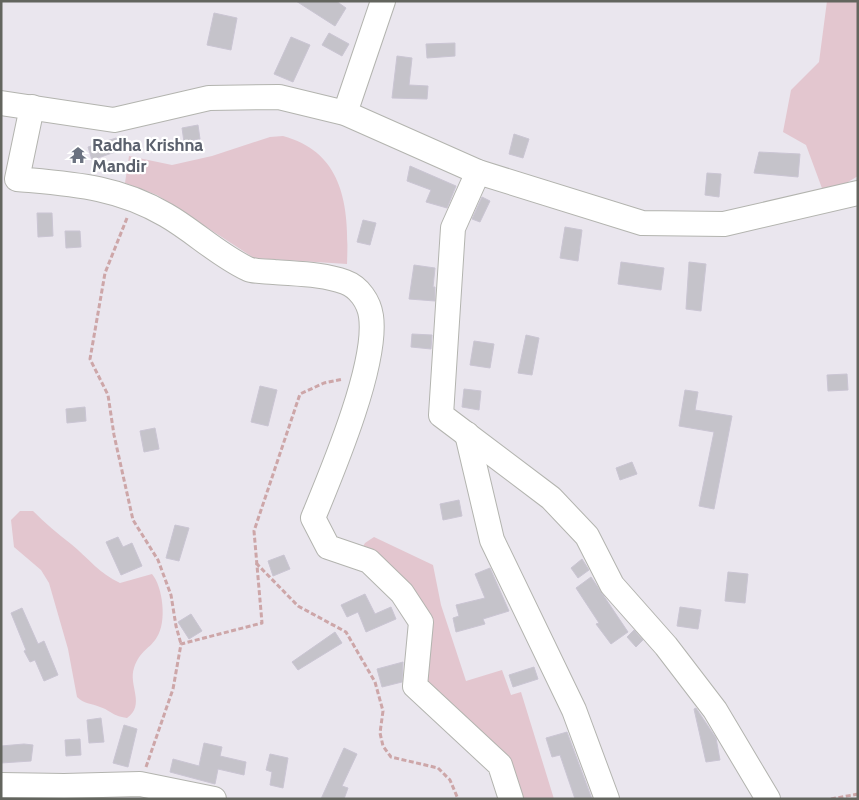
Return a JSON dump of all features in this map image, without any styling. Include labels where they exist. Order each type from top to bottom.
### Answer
[{"type":"street","points":[[345,112],[383,1]]},
{"type":"street","points":[[1,103],[114,120],[209,98],[279,98],[345,112],[478,172],[642,223],[724,224],[858,193]]},
{"type":"street","points":[[32,107],[17,179],[94,186],[134,199],[166,214],[250,270],[312,275],[346,282],[364,297],[371,316],[371,337],[365,374],[330,477],[313,518],[328,548],[369,561],[402,593],[421,622],[415,686],[500,765],[511,799]]},
{"type":"street","points":[[478,172],[453,228],[441,415],[551,498],[587,536],[612,585],[666,646],[715,710],[768,799]]},
{"type":"street","points":[[468,434],[492,540],[574,710],[607,799]]},
{"type":"street","points":[[1,785],[140,784],[214,799]]},
{"type":"path","points":[[134,199],[105,273],[90,359],[108,395],[114,435],[133,520],[158,560],[171,595],[181,644],[173,689],[140,784]]},
{"type":"path","points":[[181,644],[262,623],[254,531],[300,394],[324,383],[365,374]]},
{"type":"path","points":[[256,563],[298,606],[346,632],[375,682],[383,711],[380,733],[383,746],[391,757],[438,768],[450,780],[458,799]]},
{"type":"path","points":[[831,799],[858,794]]},
{"type":"shaded area","points":[[827,1],[858,1],[858,176],[843,185],[823,191],[806,145],[783,132],[791,90],[819,62]]},
{"type":"shaded area","points":[[283,136],[304,144],[320,156],[331,170],[339,186],[347,224],[347,264],[254,258],[157,195],[125,183],[129,156],[172,165],[212,156],[270,137]]},
{"type":"shaded area","points":[[20,511],[33,511],[100,570],[120,583],[152,574],[156,580],[161,596],[162,623],[157,637],[136,662],[133,681],[136,701],[133,713],[127,718],[118,716],[77,697],[68,649],[49,583],[41,570],[14,547],[11,520]]},
{"type":"shaded area","points":[[374,537],[433,565],[441,605],[466,681],[502,670],[511,695],[521,692],[554,799],[515,799],[422,685],[430,629],[361,550],[365,543]]},
{"type":"building","points":[[296,1],[336,1],[346,8],[335,26]]},
{"type":"building","points":[[214,13],[237,18],[231,50],[207,45]]},
{"type":"building","points":[[329,33],[349,44],[342,56],[322,45]]},
{"type":"building","points":[[291,37],[310,45],[293,82],[274,74]]},
{"type":"building","points":[[455,43],[455,56],[427,58],[426,44]]},
{"type":"building","points":[[397,56],[412,58],[409,85],[428,86],[427,99],[392,98]]},
{"type":"building","points":[[198,125],[200,139],[184,142],[182,128]]},
{"type":"building","points":[[514,134],[529,139],[523,158],[509,154]]},
{"type":"building","points":[[116,138],[121,150],[92,160],[88,147]]},
{"type":"building","points":[[759,152],[800,154],[798,177],[754,173]]},
{"type":"building","points":[[410,166],[456,186],[447,208],[426,202],[431,190],[407,181]]},
{"type":"building","points":[[707,173],[721,174],[719,197],[705,195]]},
{"type":"building","points":[[482,197],[490,201],[480,222],[472,219]]},
{"type":"building","points":[[37,213],[52,213],[53,236],[38,237]]},
{"type":"building","points":[[363,220],[376,223],[370,245],[357,242]]},
{"type":"building","points":[[565,227],[582,230],[578,261],[560,258]]},
{"type":"building","points":[[65,231],[80,231],[81,247],[66,248]]},
{"type":"building","points":[[621,262],[664,268],[661,290],[618,284]]},
{"type":"building","points":[[689,262],[706,264],[701,311],[686,309]]},
{"type":"building","points":[[414,265],[435,268],[433,287],[435,287],[435,301],[409,299]]},
{"type":"building","points":[[412,334],[432,335],[431,349],[411,347]]},
{"type":"building","points":[[526,335],[539,338],[532,375],[518,373]]},
{"type":"building","points":[[474,341],[494,344],[490,368],[470,365]]},
{"type":"building","points":[[847,374],[848,390],[828,391],[827,375]]},
{"type":"building","points":[[260,386],[277,390],[268,426],[251,422]]},
{"type":"building","points":[[464,389],[481,391],[479,410],[462,407]]},
{"type":"building","points":[[685,390],[698,392],[695,410],[732,416],[714,509],[699,506],[714,432],[679,426]]},
{"type":"building","points":[[85,407],[86,421],[67,423],[66,409]]},
{"type":"building","points":[[155,428],[159,449],[144,452],[140,431]]},
{"type":"building","points":[[632,462],[637,474],[620,480],[616,468]]},
{"type":"building","points":[[459,500],[462,516],[443,520],[440,504]]},
{"type":"building","points":[[175,525],[189,528],[179,561],[166,558]]},
{"type":"building","points":[[118,537],[123,547],[132,543],[142,566],[121,575],[106,542]]},
{"type":"building","points":[[284,555],[290,569],[273,576],[268,561]]},
{"type":"building","points":[[582,559],[589,570],[578,578],[571,568]]},
{"type":"building","points":[[490,568],[509,611],[483,619],[485,624],[456,632],[453,618],[459,616],[456,605],[485,598],[475,574]]},
{"type":"building","points":[[728,572],[748,574],[745,603],[725,601]]},
{"type":"building","points":[[591,577],[628,632],[611,644],[596,624],[599,623],[576,588]]},
{"type":"building","points":[[365,594],[375,614],[391,607],[396,619],[366,632],[358,612],[347,617],[341,605]]},
{"type":"building","points":[[680,607],[701,610],[698,629],[677,626]]},
{"type":"building","points":[[22,608],[38,644],[44,641],[58,675],[44,681],[35,660],[30,662],[24,651],[26,650],[11,613]]},
{"type":"building","points":[[191,614],[202,631],[189,639],[178,622]]},
{"type":"building","points":[[634,630],[643,640],[636,647],[627,637]]},
{"type":"building","points":[[335,632],[342,643],[298,670],[292,662]]},
{"type":"building","points":[[403,662],[402,682],[382,687],[377,669]]},
{"type":"building","points":[[534,667],[538,679],[513,687],[509,675]]},
{"type":"building","points":[[696,708],[716,738],[720,760],[706,762],[694,709]]},
{"type":"building","points":[[101,718],[104,742],[89,743],[87,720]]},
{"type":"building","points":[[124,725],[137,729],[128,767],[113,763]]},
{"type":"building","points":[[567,732],[592,799],[575,799],[560,755],[552,757],[546,738]]},
{"type":"building","points":[[80,739],[81,755],[66,756],[65,740]]},
{"type":"building","points":[[204,743],[222,747],[220,756],[246,762],[244,775],[218,769],[215,784],[170,772],[173,759],[199,766]]},
{"type":"building","points":[[33,745],[31,761],[1,763],[1,746]]},
{"type":"building","points":[[344,748],[357,754],[342,786],[348,788],[344,799],[321,799]]},
{"type":"building","points":[[270,754],[288,758],[283,788],[270,785],[272,772],[266,770]]},
{"type":"place","name":"Radha Krishna Mandir","points":[[78,155]]}]
